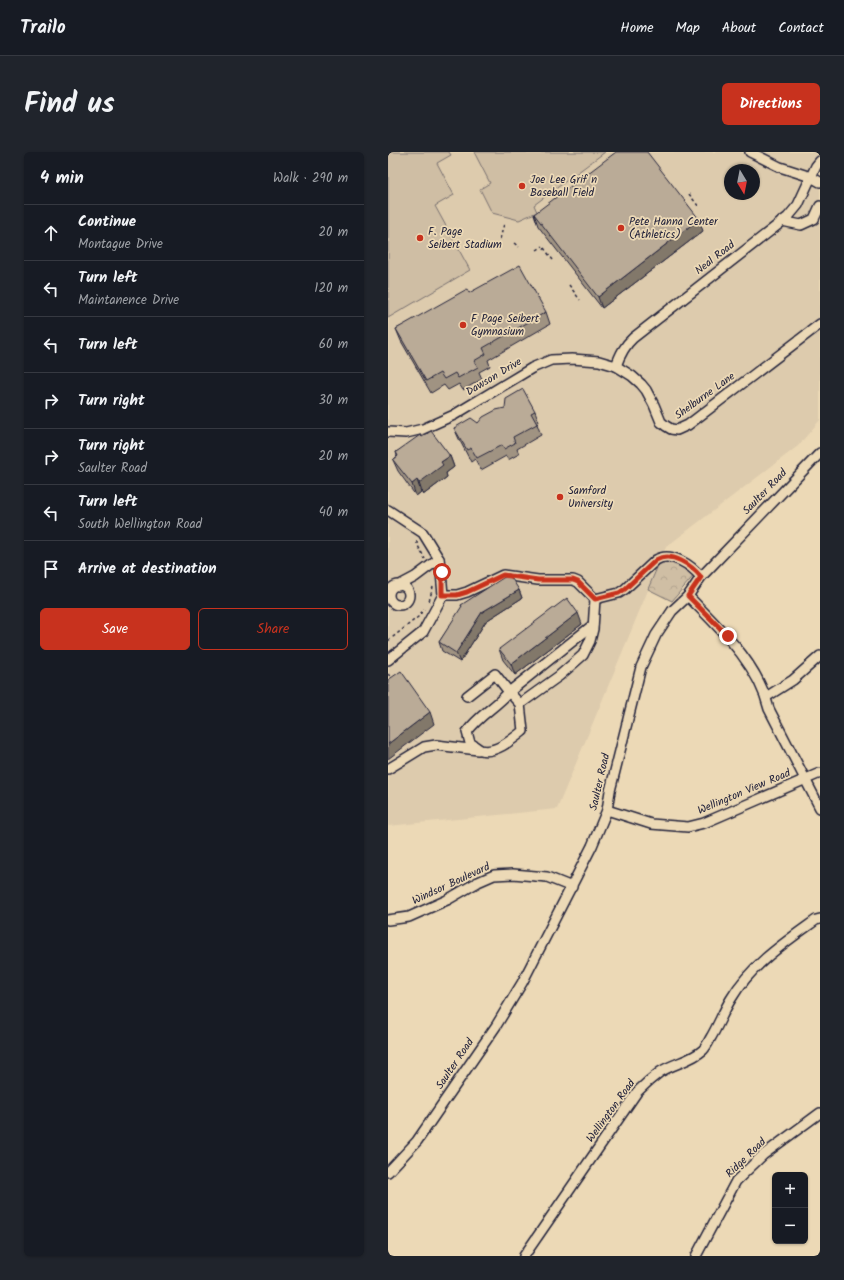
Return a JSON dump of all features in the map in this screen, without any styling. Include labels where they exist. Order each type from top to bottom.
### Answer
[{"type":"street","points":[[750,152],[780,167],[811,177],[820,182]]},
{"type":"street","name":"Neal Road","points":[[616,366],[627,343],[782,221],[798,205],[816,166],[820,161]]},
{"type":"street","points":[[782,221],[801,225],[814,218],[820,206]]},
{"type":"street","name":"Shelburne Lane","points":[[616,366],[632,376],[646,390],[661,422],[671,429],[677,430],[688,425],[820,324]]},
{"type":"street","name":"Dawson Drive","points":[[388,432],[406,433],[423,429],[454,415],[532,368],[551,360],[582,359],[599,361],[616,366]]},
{"type":"street","name":"Saulter Road","points":[[388,1172],[417,1141],[496,1026],[522,984],[592,846],[607,810],[610,791],[641,667],[656,635],[672,611],[688,596],[701,577],[820,453]]},
{"type":"street","points":[[388,510],[423,533],[439,559],[442,572],[442,595],[423,632],[388,660]]},
{"type":"street","points":[[595,599],[619,593],[660,558],[666,557],[677,559],[701,577]]},
{"type":"street","points":[[415,577],[409,598],[405,604],[398,605],[390,600],[390,593],[393,588],[415,577],[439,559]]},
{"type":"street","points":[[442,595],[457,595],[467,592],[503,575],[538,580],[573,580],[578,582],[595,599],[590,641],[583,655],[559,676],[520,704]]},
{"type":"street","points":[[398,586],[407,589],[409,595]]},
{"type":"street","points":[[688,596],[728,636],[751,668],[766,697],[769,709],[820,808]]},
{"type":"street","points":[[481,750],[470,743],[467,732],[473,723],[509,692],[593,625]]},
{"type":"street","points":[[766,697],[793,680],[820,656]]},
{"type":"street","points":[[388,769],[430,746],[436,745],[491,750],[508,743],[523,731],[520,704],[495,674],[467,696]]},
{"type":"street","name":"Wellington View Road","points":[[607,810],[651,824],[688,827],[704,823],[820,773]]},
{"type":"street","name":"Windsor Boulevard","points":[[388,920],[409,917],[447,900],[478,882],[494,875],[513,874],[547,877],[572,886]]},
{"type":"street","name":"Wellington Road","points":[[524,1256],[637,1092],[647,1082],[661,1072],[690,1059],[704,1049],[731,999],[743,982],[759,964],[781,945],[816,920],[820,919]]},
{"type":"street","name":"Ridge Road","points":[[696,1256],[736,1181],[763,1155],[820,1113]]},
{"type":"path","points":[[689,194],[699,207]]},
{"type":"path","points":[[500,239],[504,224]]},
{"type":"path","points":[[514,243],[518,247]]},
{"type":"path","points":[[536,250],[543,246]]},
{"type":"path","points":[[544,248],[553,260]]},
{"type":"path","points":[[570,285],[580,300]]},
{"type":"path","points":[[388,674],[393,680]]},
{"type":"shaded area","name":"Samford University","points":[[388,152],[820,152],[820,420],[798,446],[666,547],[557,809],[388,826]]},
{"type":"green space","name":"F. Page Seibert Stadium","points":[[388,152],[449,152],[451,155],[437,163],[454,195],[435,206],[470,270],[388,318]]},
{"type":"green space","name":"Joe Lee Grif n Baseball Field","points":[[474,152],[605,152],[534,205],[537,212],[519,220],[492,213],[480,189],[490,183]]},
{"type":"green space","points":[[670,561],[678,563],[695,574],[672,601],[648,589],[659,563]]},
{"type":"building","name":"Pete Hanna Center (Athletics)","points":[[616,152],[647,152],[699,219],[598,297],[534,214]]},
{"type":"building","points":[[520,265],[546,312],[483,348],[486,354],[474,361],[478,367],[458,378],[455,373],[444,379],[440,373],[426,381],[396,329],[467,289],[469,293]]},
{"type":"building","points":[[523,389],[535,411],[531,413],[537,424],[513,437],[515,443],[504,449],[502,445],[477,458],[471,448],[467,450],[454,428],[471,418],[478,423],[483,417],[496,410],[505,408],[506,399]]},
{"type":"building","points":[[431,431],[450,456],[441,462],[443,465],[419,483],[417,480],[412,484],[393,460],[398,456],[396,452],[420,435],[422,437]]},
{"type":"building","points":[[509,574],[519,590],[482,612],[456,653],[439,642],[462,606],[461,605]]},
{"type":"building","points":[[567,598],[578,613],[511,664],[499,649]]},
{"type":"building","points":[[401,671],[430,712],[388,744],[388,680]]},
{"type":"place","name":"Joe Lee Grif n Baseball Field","points":[[522,186]]},
{"type":"place","name":"Pete Hanna Center (Athletics)","points":[[621,228]]},
{"type":"place","name":"F. Page Seibert Stadium","points":[[420,238]]},
{"type":"place","name":"F Page Seibert Gymnasium","points":[[463,325]]},
{"type":"place","name":"Samford University","points":[[560,497]]},
{"type":"route","points":[[442,572],[442,595],[457,595],[467,592],[498,576],[503,575],[538,580],[573,580],[578,582],[595,599],[619,593],[656,560],[671,557],[677,559],[701,577],[688,596],[728,636]]}]
